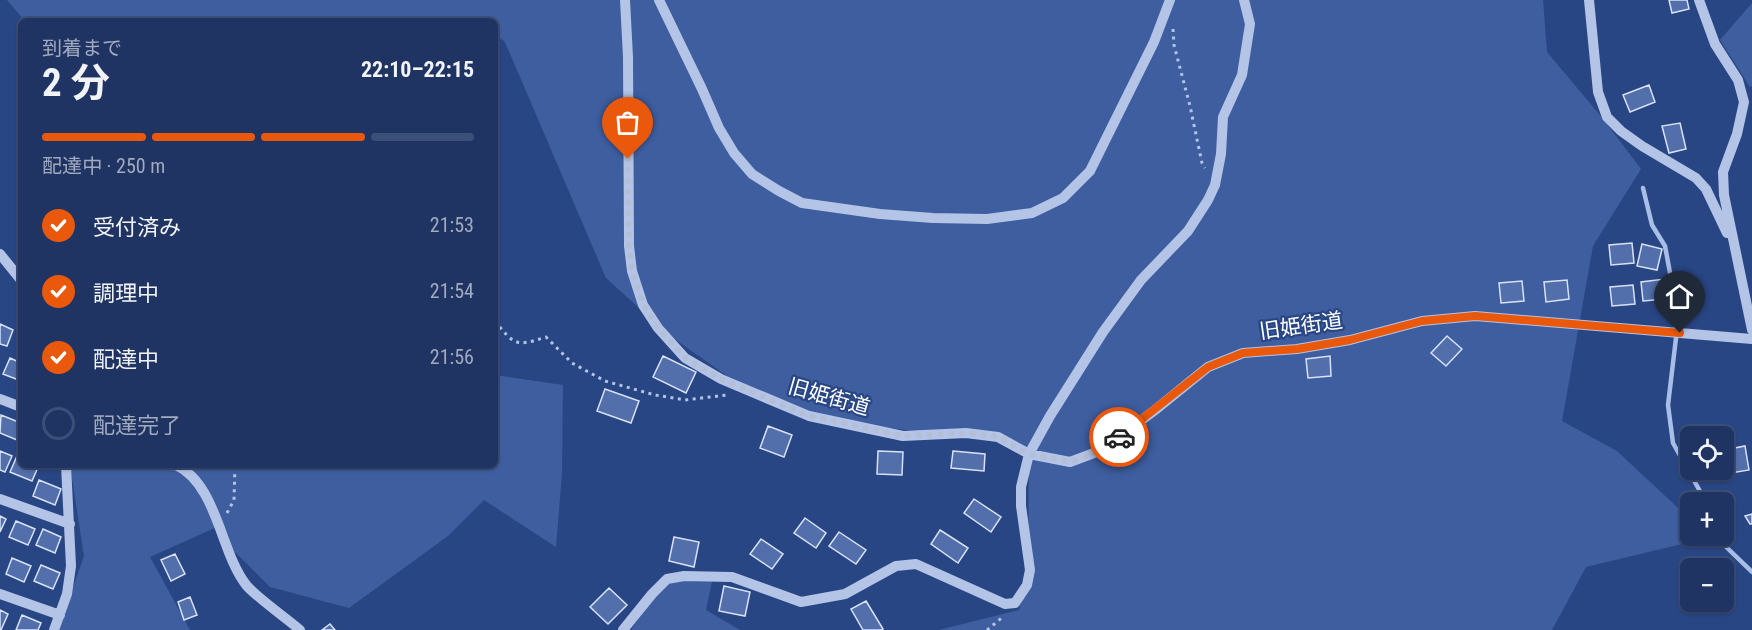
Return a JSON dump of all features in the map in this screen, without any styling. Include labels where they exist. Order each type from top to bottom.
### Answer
[{"type":"street","name":"旧姫街道","points":[[625,0],[628,57],[629,246],[632,271],[643,304],[658,328],[685,358],[721,379],[809,416],[903,436],[966,433],[998,437],[1029,454],[1070,462],[1102,450],[1208,367],[1243,353],[1297,349],[1350,340],[1422,321],[1475,316],[1752,339]]},
{"type":"street","points":[[658,0],[719,128],[734,153],[752,174],[802,203],[879,214],[987,219],[1032,213],[1063,198],[1090,171],[1154,42],[1170,0]]},
{"type":"street","points":[[623,630],[667,579],[684,576],[732,577],[801,602],[845,594],[896,566],[916,564],[1005,604],[1015,603],[1027,585],[1030,570],[1021,506],[1021,488],[1029,454],[1103,332],[1141,280],[1188,231],[1208,200],[1215,185],[1221,154],[1223,117],[1242,75],[1250,24],[1244,0]]},
{"type":"street","points":[[1589,0],[1598,92],[1607,117],[1642,146],[1696,178],[1706,189],[1733,247]]},
{"type":"street","points":[[1699,0],[1715,44],[1738,80],[1744,102],[1737,134],[1723,172],[1724,195],[1733,247],[1752,330]]},
{"type":"street","points":[[0,254],[18,276]]},
{"type":"street","points":[[0,399],[18,406]]},
{"type":"street","points":[[54,630],[68,594],[71,566],[66,468]]},
{"type":"street","points":[[181,468],[201,488],[212,507],[233,562],[247,586],[300,630]]},
{"type":"street","points":[[0,499],[70,524]]},
{"type":"street","points":[[0,594],[60,615]]},
{"type":"path","points":[[1173,22],[1174,45],[1202,163],[1215,185]]},
{"type":"path","points":[[498,325],[509,340],[525,344],[546,337],[572,363],[615,384],[685,400],[722,397],[746,390]]},
{"type":"path","points":[[220,528],[234,500],[235,468]]},
{"type":"shaded area","points":[[7,0],[1543,0],[1547,52],[1604,120],[1641,169],[1593,246],[1562,421],[1617,451],[1680,510],[1680,544],[1586,567],[1552,630],[939,630],[1019,610],[1028,577],[1029,454],[1009,442],[831,421],[727,376],[669,335],[606,278],[505,42],[498,36],[498,18],[22,18]]},
{"type":"shaded area","points":[[1752,3],[1752,86],[1750,87],[1720,40]]},
{"type":"shaded area","points":[[498,375],[563,385],[562,474],[556,547],[484,500],[448,536],[349,608],[270,587],[226,543],[217,527],[150,557],[190,630],[58,630],[84,556],[70,468],[498,468]]},
{"type":"shaded area","points":[[667,579],[712,581],[706,610],[740,630],[631,630]]},
{"type":"building","points":[[1669,0],[1687,0],[1689,9],[1672,13]]},
{"type":"building","points":[[1649,85],[1655,102],[1630,112],[1623,95]]},
{"type":"building","points":[[1680,123],[1686,149],[1669,153],[1662,126]]},
{"type":"building","points":[[1632,243],[1634,263],[1611,265],[1609,245]]},
{"type":"building","points":[[1642,244],[1662,249],[1657,270],[1637,266]]},
{"type":"building","points":[[1665,279],[1666,299],[1643,301],[1641,282]]},
{"type":"building","points":[[1567,280],[1569,299],[1546,302],[1544,282]]},
{"type":"building","points":[[1522,281],[1524,301],[1501,303],[1499,283]]},
{"type":"building","points":[[1633,285],[1635,304],[1612,306],[1610,287]]},
{"type":"building","points":[[0,324],[13,330],[7,346],[0,344]]},
{"type":"building","points":[[1447,336],[1462,349],[1446,366],[1431,353]]},
{"type":"building","points":[[663,356],[696,372],[686,393],[653,377]]},
{"type":"building","points":[[1330,356],[1331,376],[1308,378],[1306,359]]},
{"type":"building","points":[[10,358],[18,362],[18,380],[3,374]]},
{"type":"building","points":[[605,389],[639,401],[631,423],[597,411]]},
{"type":"building","points":[[1,415],[18,422],[17,440],[0,433]]},
{"type":"building","points":[[768,426],[792,435],[784,457],[760,448]]},
{"type":"building","points":[[1745,446],[1749,470],[1734,472],[1734,448]]},
{"type":"building","points":[[0,451],[12,456],[5,472],[0,470]]},
{"type":"building","points":[[878,451],[903,452],[902,475],[877,474]]},
{"type":"building","points":[[953,451],[985,454],[984,471],[951,468]]},
{"type":"building","points":[[17,456],[18,468],[38,468],[32,481],[10,472]]},
{"type":"building","points":[[39,480],[61,489],[55,505],[33,496]]},
{"type":"building","points":[[974,499],[1001,517],[991,532],[964,513]]},
{"type":"building","points":[[1752,514],[1752,524],[1750,524],[1745,516]]},
{"type":"building","points":[[0,516],[6,519],[0,532]]},
{"type":"building","points":[[805,518],[826,533],[816,548],[794,533]]},
{"type":"building","points":[[16,521],[35,529],[28,545],[9,537]]},
{"type":"building","points":[[43,529],[61,537],[55,553],[36,545]]},
{"type":"building","points":[[940,530],[968,548],[958,563],[931,544]]},
{"type":"building","points":[[839,532],[866,550],[856,564],[829,546]]},
{"type":"building","points":[[674,537],[699,542],[694,567],[669,561]]},
{"type":"building","points":[[761,539],[783,554],[772,569],[750,554]]},
{"type":"building","points":[[175,554],[185,574],[171,581],[161,560]]},
{"type":"building","points":[[12,558],[31,566],[24,582],[6,574]]},
{"type":"building","points":[[41,565],[60,573],[53,589],[34,581]]},
{"type":"building","points":[[724,586],[750,592],[745,616],[719,611]]},
{"type":"building","points":[[609,588],[627,605],[608,624],[590,607]]},
{"type":"building","points":[[190,597],[197,615],[184,620],[178,602]]},
{"type":"building","points":[[866,601],[883,629],[863,630],[851,609]]},
{"type":"building","points":[[0,610],[8,614],[1,630],[0,630]]},
{"type":"building","points":[[22,615],[41,623],[38,630],[16,630]]},
{"type":"building","points":[[330,624],[335,630],[322,630]]},
{"type":"waterway","points":[[1643,188],[1652,225],[1665,246],[1676,305],[1676,338],[1668,405],[1673,443],[1700,492]]},
{"type":"waterway","points":[[1725,546],[1752,572]]},
{"type":"way so far","points":[[628,159],[629,246],[632,271],[643,304],[658,328],[685,358],[721,379],[809,416],[903,436],[966,433],[998,437],[1029,454],[1070,462],[1102,450],[1119,437]]},
{"type":"route","points":[[1119,437],[1208,367],[1243,353],[1297,349],[1350,340],[1422,321],[1475,316],[1680,333]]}]
